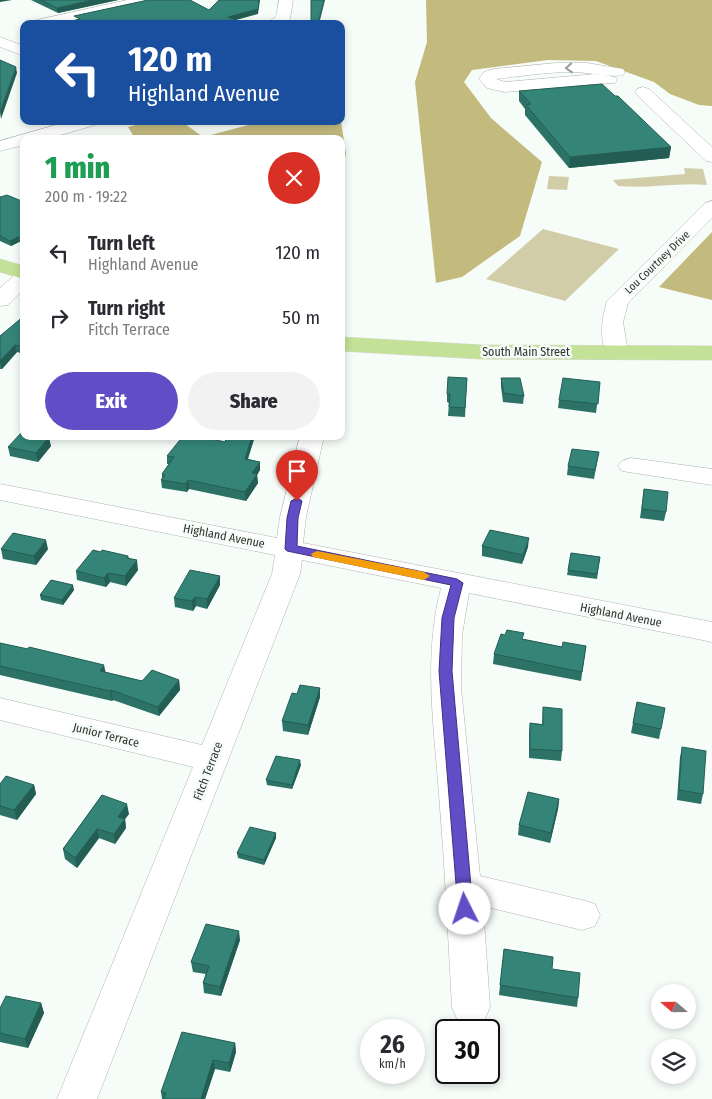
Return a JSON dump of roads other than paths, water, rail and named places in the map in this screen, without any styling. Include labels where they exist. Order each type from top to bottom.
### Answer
[{"type":"main road","name":"South Main Street","points":[[345,344],[456,352],[712,353]]},
{"type":"street","points":[[55,20],[146,0]]},
{"type":"street","points":[[281,20],[283,19],[286,0]]},
{"type":"street","points":[[3,35],[20,48]]},
{"type":"street","points":[[627,81],[596,79],[505,87],[493,85],[487,78],[494,74],[583,66],[599,67],[627,81],[712,157]]},
{"type":"street","points":[[43,135],[76,125]]},
{"type":"street","points":[[686,133],[706,131]]},
{"type":"street","points":[[0,146],[20,141]]},
{"type":"street","name":"Lou Courtney Drive","points":[[617,352],[612,322],[618,301],[712,207]]},
{"type":"street","points":[[0,300],[12,272]]},
{"type":"street","name":"Fitch Terrace","points":[[77,1099],[140,945],[286,574],[291,549],[293,518],[311,440]]},
{"type":"street","points":[[631,466],[712,477]]},
{"type":"street","name":"Highland Avenue","points":[[0,492],[712,632]]},
{"type":"street","points":[[457,583],[448,618],[446,671],[464,889],[471,1007]]},
{"type":"street","name":"Junior Terrace","points":[[0,709],[212,760]]},
{"type":"street","points":[[464,889],[489,892],[582,915]]}]
